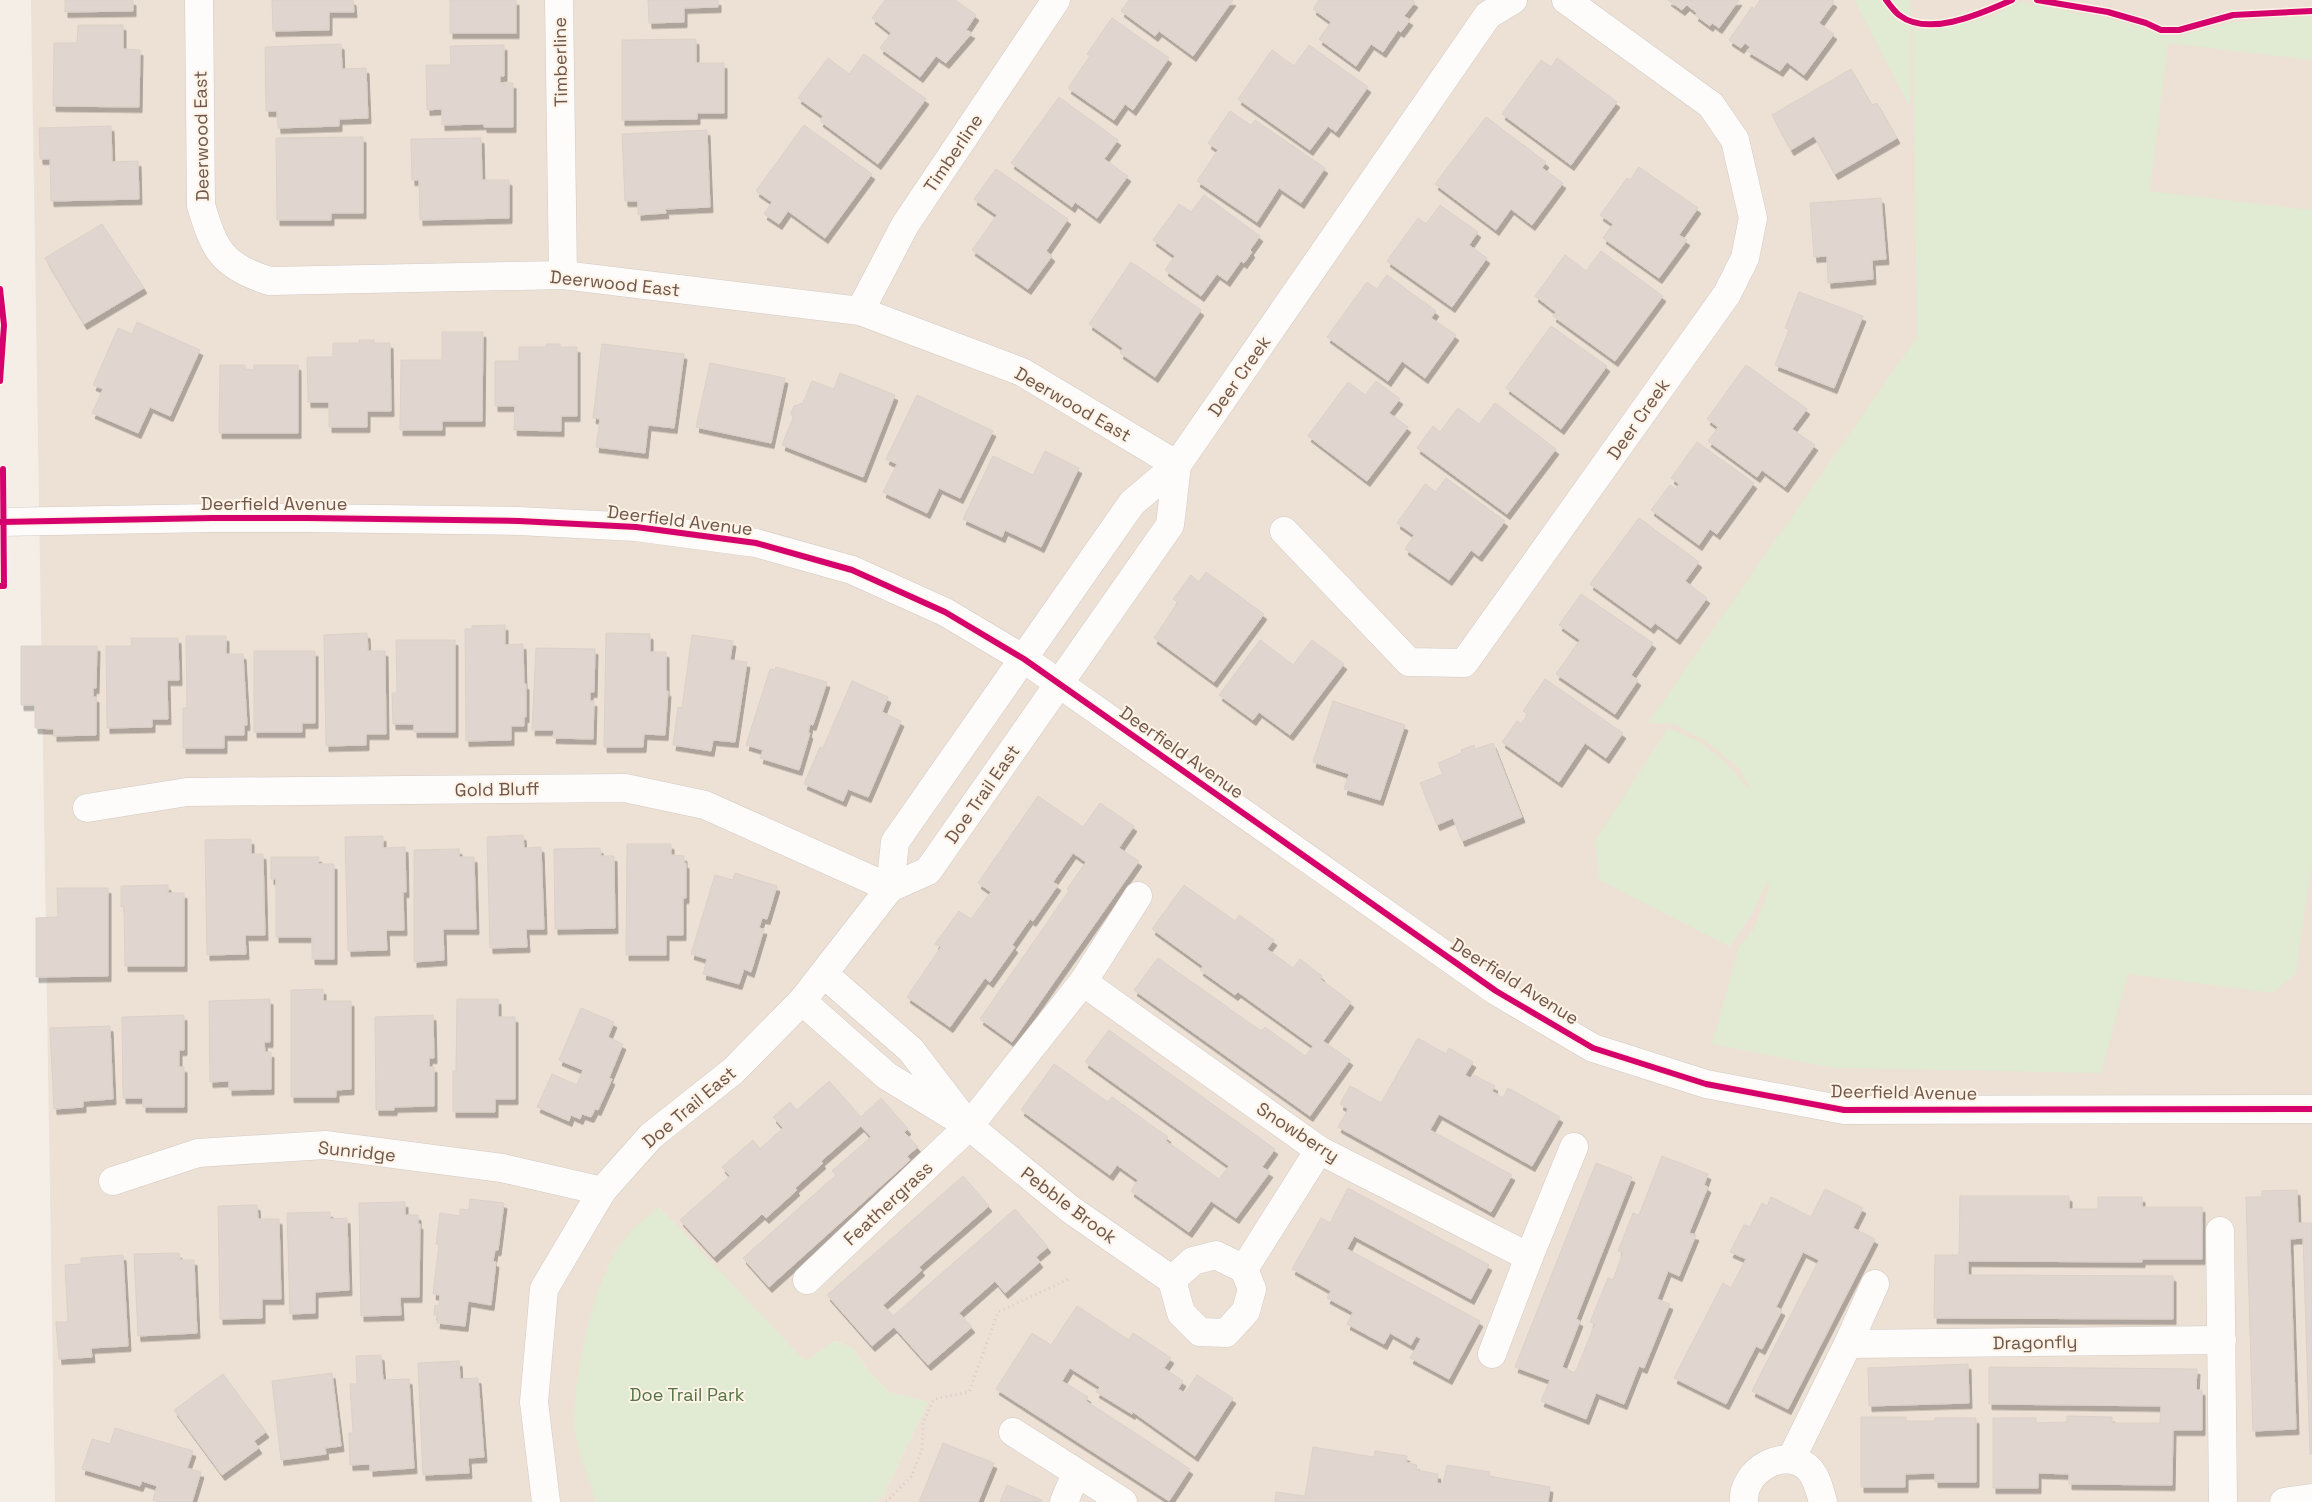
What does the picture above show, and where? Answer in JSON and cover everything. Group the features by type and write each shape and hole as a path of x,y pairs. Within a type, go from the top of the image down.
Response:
{"street":[{"name":"Deerwood East","path":"199,0 201,205 210,235 225,259 246,274 270,281 563,275 860,311 1022,372 1177,464"},
{"name":"Timberline","path":"559,0 563,275"},
{"name":"Timberline","path":"860,311 904,225 1056,0"},
{"name":"Deer Creek","path":"1024,659 1132,503 1177,464 1488,15 1512,0"},
{"name":"Deer Creek","path":"1284,532 1410,662 1464,663 1727,294 1745,258 1753,218 1735,140 1711,105 1566,0"},
{"name":"Deer Creek","path":"1060,683 1170,525 1177,464"},
{"name":"Deerfield Avenue","path":"0,522 269,518 519,521 636,527 756,543 852,570 945,612 1024,659 1496,991 1593,1048 1706,1084 1844,1110 2312,1109"},
{"path":"890,888 895,842 1024,659"},
{"name":"Doe Trail East","path":"546,1502 534,1402 544,1289 602,1191 651,1136 733,1071 802,1001 890,888 928,871 1060,683"},
{"name":"Gold Bluff","path":"87,808 187,792 625,788 705,805 890,888"},
{"path":"969,1126 1083,982 1138,896"},
{"name":"Pebble Brook","path":"824,974 911,1050 969,1126"},
{"name":"Snowberry","path":"1083,982 1319,1150 1529,1257"},
{"name":"Pebble Brook","path":"802,1001 887,1076 969,1126 1070,1209 1172,1280"},
{"name":"Feathergrass","path":"807,1280 969,1126"},
{"name":"Sunridge","path":"113,1181 198,1153 325,1145 502,1168 602,1191"},
{"path":"1492,1354 1574,1147"},
{"path":"1244,1269 1319,1150"},
{"path":"2220,1231 2223,1502"},
{"path":"1216,1255 1244,1269 1252,1289 1246,1311 1226,1333 1200,1332 1181,1313 1172,1280 1193,1261 1216,1255"},
{"path":"1792,1459 1875,1284"},
{"name":"Dragonfly","path":"1848,1344 2222,1340"},
{"path":"1013,1432 1123,1502"},
{"path":"1744,1502 1749,1478 1767,1463 1792,1459 1809,1469 1819,1487 1823,1502"},
{"path":"1064,1502 1076,1473"},
{"path":"2284,1502 2312,1498"}],"path":[{"path":"886,1502 911,1477 922,1450 923,1422 934,1399 969,1392 998,1312 1071,1278"}],"shaded area":[{"path":"31,0 2312,0 2312,1502 876,1502 883,1496 928,1402 889,1392 869,1372 853,1348 835,1341 805,1362 659,1207 590,1318 578,1383 574,1426 596,1502 55,1502"}],"green space":[{"path":"1854,0 1910,0 1910,107"},
{"path":"2022,2 2106,17 2169,36 2179,36 2233,22 2312,16 2312,60 2168,43 2150,191 2312,210 2312,859 2296,974 2272,993 2128,974 2101,1073 1835,1068 1712,1044 1739,947 1754,929 1769,888 1768,879 1753,912 1730,947 1599,880 1595,841 1668,728 1700,742 1725,762 1752,792 1739,768 1707,742 1674,724 1648,723 1917,337 1913,30 1952,26 1980,20"},
{"name":"Doe Trail Park","path":"659,1207 805,1361 834,1341 853,1348 869,1372 889,1392 928,1402 883,1496 876,1502 596,1502 580,1452 574,1425 577,1381 587,1329 594,1303 612,1258 631,1232"}],"building":[{"path":"65,0 133,0 133,11 65,12"},
{"path":"272,0 353,0 354,12 329,12 329,30 273,31"},
{"path":"450,0 516,0 516,33 450,33"},
{"path":"648,0 718,0 718,7 684,8 684,22 649,23"},
{"path":"885,0 955,0 976,15 966,30 972,33 946,63 936,56 920,77 880,48 891,33 872,18"},
{"path":"1129,0 1233,0 1193,56 1159,31 1155,36 1121,11"},
{"path":"1319,0 1412,0 1415,2 1404,16 1410,20 1401,32 1398,30 1383,52 1371,44 1356,66 1319,39 1331,22 1313,9"},
{"path":"1668,0 1739,0 1719,28 1712,23 1710,26 1695,15 1697,13 1687,5 1682,10"},
{"path":"1760,0 1832,0 1834,2 1819,23 1834,34 1804,75 1787,62 1780,71 1747,51 1750,47 1745,43 1741,48 1729,40 1752,7 1754,9"},
{"path":"1112,18 1169,58 1133,110 1125,104 1114,120 1068,88 1090,56 1087,54"},
{"path":"78,25 123,25 123,49 140,50 139,107 53,106 54,43 77,43"},
{"path":"696,39 696,63 724,63 724,113 697,113 697,119 622,120 622,40"},
{"path":"341,44 342,69 366,68 368,118 339,119 339,126 278,128 277,111 266,111 265,47"},
{"path":"504,45 504,76 500,76 500,83 513,83 513,127 484,127 484,124 442,125 442,109 427,110 426,65 451,65 450,46"},
{"path":"1309,45 1368,87 1336,132 1328,126 1310,150 1238,99 1272,50 1294,66"},
{"path":"864,54 926,99 878,164 820,121 823,116 798,98 828,58 849,74"},
{"path":"1557,58 1617,102 1571,165 1502,114 1541,60 1551,67"},
{"path":"1851,69 1872,105 1877,103 1897,138 1835,174 1814,136 1791,150 1772,115"},
{"path":"1059,97 1118,140 1104,159 1128,176 1097,218 1075,202 1072,207 1011,163"},
{"path":"1230,111 1251,125 1255,120 1325,168 1301,203 1279,188 1257,222 1197,181 1218,150 1208,143"},
{"path":"1486,117 1546,162 1542,168 1563,183 1532,225 1511,209 1496,230 1435,184"},
{"path":"804,125 872,174 825,238 788,211 779,224 764,214 772,202 756,191"},
{"path":"111,126 112,162 138,161 139,199 51,201 50,159 40,159 39,128"},
{"path":"707,130 710,207 665,209 666,213 638,215 638,201 625,201 622,134"},
{"path":"363,137 363,213 331,213 331,220 277,220 276,138"},
{"path":"481,138 482,180 509,180 509,218 420,220 419,180 412,180 411,139"},
{"path":"1639,167 1698,208 1679,235 1687,240 1659,278 1603,238 1613,224 1600,215 1627,178 1630,180"},
{"path":"996,169 1068,219 1046,251 1052,256 1028,289 972,250 997,215 974,199"},
{"path":"1204,195 1260,236 1244,263 1241,261 1227,281 1217,274 1201,296 1165,270 1175,256 1153,240 1179,204 1191,212"},
{"path":"1881,198 1886,259 1872,260 1873,279 1828,283 1827,256 1814,257 1810,203"},
{"path":"1440,205 1478,232 1469,245 1487,258 1452,307 1387,261 1418,218 1426,224"},
{"path":"102,224 144,288 84,324 45,258"},
{"path":"1601,251 1663,296 1615,361 1553,316 1556,312 1535,296 1565,255 1586,271"},
{"path":"1131,262 1201,310 1155,377 1120,353 1123,348 1089,324"},
{"path":"1387,275 1436,311 1431,318 1456,335 1425,378 1402,361 1388,381 1327,337 1367,282 1377,289"},
{"path":"1799,292 1863,316 1834,388 1775,365 1789,330 1785,328"},
{"path":"137,322 200,350 170,416 150,407 138,433 92,413 103,389 93,385 118,328 132,334"},
{"path":"1551,326 1607,366 1561,429 1506,388"},
{"path":"442,332 483,332 482,421 442,421 442,430 400,430 401,360 442,360"},
{"path":"359,340 374,340 374,343 390,343 391,411 367,411 367,427 329,427 329,402 308,402 307,357 333,357 333,343 360,343"},
{"path":"546,344 560,344 560,347 577,347 577,416 561,416 561,431 514,430 515,406 495,406 495,361 519,361 519,347 546,347"},
{"path":"602,344 684,354 674,428 648,425 645,453 596,447 600,419 593,418"},
{"path":"710,363 785,378 771,443 696,427"},
{"path":"220,365 245,365 245,369 254,370 254,365 298,365 298,433 219,433"},
{"path":"1746,365 1807,409 1792,429 1815,445 1785,487 1762,470 1757,477 1708,441 1718,427 1707,419"},
{"path":"840,373 895,395 863,477 782,445 793,418 791,413 794,406 803,403 812,381 834,389"},
{"path":"1376,381 1400,399 1389,413 1408,427 1367,481 1308,436 1348,382 1365,395"},
{"path":"917,395 993,431 960,498 939,488 927,513 883,492 897,464 886,459"},
{"path":"1495,403 1556,449 1507,514 1417,448 1433,426 1440,432 1458,408 1479,424"},
{"path":"1697,442 1754,483 1717,534 1710,529 1699,545 1651,510 1670,485 1676,489 1679,484 1671,478"},
{"path":"1045,451 1079,468 1041,547 1005,530 1002,537 963,519 993,456 1033,475"},
{"path":"1446,478 1505,521 1479,556 1471,550 1449,580 1405,549 1414,535 1397,523 1425,484 1436,492"},
{"path":"1639,518 1699,562 1685,581 1707,598 1677,639 1655,623 1651,628 1590,584"},
{"path":"1206,572 1264,614 1214,682 1154,638 1178,602 1173,599 1191,575 1199,582"},
{"path":"1581,594 1653,643 1631,675 1638,680 1615,714 1556,674 1580,640 1559,625"},
{"path":"505,625 505,645 523,644 524,684 526,684 526,717 524,717 524,726 511,726 511,740 466,741 465,629 472,629 472,626"},
{"path":"367,633 368,651 385,651 386,734 366,734 366,745 326,746 324,635"},
{"path":"606,633 650,634 650,652 666,652 666,691 668,691 665,735 644,734 643,747 604,747"},
{"path":"692,635 733,641 730,660 747,662 735,742 713,740 711,751 673,745 678,707 682,708"},
{"path":"186,636 226,636 226,654 243,654 247,725 244,725 244,735 224,735 224,748 183,748 183,708 187,708"},
{"path":"131,638 178,638 179,680 167,680 168,719 152,719 152,727 107,728 106,646 132,646"},
{"path":"396,640 455,640 455,732 414,732 414,724 393,724 392,693 397,693"},
{"path":"1260,640 1293,665 1312,640 1344,664 1290,735 1259,712 1253,720 1219,695"},
{"path":"21,646 97,646 96,688 93,688 93,697 96,697 96,735 54,736 54,729 35,728 35,705 21,705"},
{"path":"536,648 595,649 594,692 590,692 590,701 594,701 593,739 553,738 554,730 532,730"},
{"path":"254,651 315,651 315,723 302,723 302,732 254,732"},
{"path":"776,667 827,682 813,725 810,724 808,733 810,733 799,770 760,758 763,750 746,745 770,669 775,670"},
{"path":"1545,679 1623,733 1606,758 1585,743 1559,782 1502,742 1517,721 1521,724 1528,714 1523,711"},
{"path":"852,681 888,697 882,712 901,721 868,797 848,789 843,801 804,784 820,747 823,748"},
{"path":"1333,701 1405,725 1380,800 1344,789 1349,774 1313,762"},
{"path":"1493,743 1522,817 1462,841 1453,818 1437,825 1420,783 1443,774 1438,763 1462,753 1461,750 1474,745 1475,749"},
{"path":"1038,796 1083,827 1100,803 1134,826 1119,848 1139,861 1012,1042 980,1019 1069,891 1067,889 1086,862 1073,853 1053,882 1058,885 1033,921 1030,919 1012,945 1015,947 990,982 985,978 950,1027 907,997 941,947 935,944 959,911 971,919 991,892 978,883"},
{"path":"523,835 524,848 541,847 544,929 526,929 527,947 490,948 487,837"},
{"path":"383,836 383,848 405,847 406,892 403,892 404,930 386,930 387,950 348,951 345,837"},
{"path":"251,839 251,854 263,854 265,935 245,935 246,954 207,955 205,840"},
{"path":"627,844 671,844 671,855 684,856 684,863 686,863 686,898 683,898 683,935 666,935 666,955 626,955"},
{"path":"600,848 601,856 614,856 615,928 555,929 554,849"},
{"path":"459,849 459,857 474,857 476,929 443,929 444,960 414,962 414,850"},
{"path":"271,857 319,857 318,864 334,864 334,959 312,959 312,937 276,937 276,879 271,879"},
{"path":"735,873 777,886 767,919 762,918 759,928 764,929 751,972 744,969 739,984 703,974 707,959 691,954 715,875 733,880"},
{"path":"168,885 168,893 184,893 184,966 125,966 124,906 121,907 121,886"},
{"path":"1184,885 1235,921 1239,915 1274,940 1267,949 1293,968 1300,959 1322,976 1320,979 1351,1002 1323,1041 1350,1060 1310,1116 1134,990 1158,958 1261,1031 1265,1027 1305,1056 1313,1046 1238,992 1235,995 1200,970 1203,966 1152,929"},
{"path":"57,888 108,888 108,976 36,977 36,918 58,917"},
{"path":"323,989 323,1001 351,1001 351,1089 336,1090 336,1097 291,1097 291,990"},
{"path":"270,999 270,1042 264,1042 265,1052 271,1052 271,1089 229,1090 229,1081 210,1082 209,1001"},
{"path":"457,999 498,999 498,1017 515,1017 515,1099 495,1099 495,1112 453,1112 453,1071 456,1071"},
{"path":"581,1008 614,1022 608,1037 623,1044 609,1078 612,1079 598,1110 595,1109 591,1117 582,1114 580,1119 571,1115 569,1121 537,1107 552,1074 577,1085 583,1070 559,1060"},
{"path":"184,1015 184,1050 179,1050 179,1067 184,1067 184,1107 143,1107 143,1098 123,1098 122,1017"},
{"path":"433,1015 434,1058 429,1058 429,1067 434,1067 434,1106 394,1107 394,1110 376,1110 375,1017"},
{"path":"110,1026 113,1099 83,1101 83,1107 54,1109 50,1028"},
{"path":"1109,1030 1275,1149 1262,1167 1270,1172 1236,1218 1211,1201 1189,1232 1131,1191 1138,1180 1117,1165 1110,1175 1021,1110 1054,1064 1108,1102 1112,1097 1168,1137 1166,1141 1219,1179 1229,1166 1085,1062"},
{"path":"1418,1038 1446,1054 1449,1048 1473,1062 1465,1075 1472,1079 1474,1075 1495,1086 1492,1091 1503,1098 1508,1088 1560,1117 1532,1166 1439,1114 1430,1130 1512,1175 1491,1212 1338,1127 1348,1109 1340,1104 1350,1086 1381,1103"},
{"path":"829,1081 861,1117 881,1098 908,1129 904,1132 918,1147 907,1156 910,1160 769,1287 743,1258 836,1175 832,1171 871,1137 861,1126 821,1161 823,1163 795,1188 797,1190 766,1218 762,1214 714,1257 680,1220 730,1176 722,1167 753,1140 760,1149 783,1128 773,1117 790,1102 797,1110"},
{"path":"1662,1156 1708,1174 1704,1185 1708,1187 1689,1233 1696,1235 1679,1276 1668,1271 1657,1299 1670,1304 1644,1368 1639,1366 1624,1404 1596,1393 1586,1419 1541,1401 1550,1380 1515,1367 1596,1163 1632,1177 1576,1319 1580,1321 1562,1367 1575,1373 1595,1324 1590,1322 1608,1278 1613,1280 1623,1253 1618,1251 1633,1213 1639,1215"},
{"path":"963,1176 989,1206 919,1267 922,1270 883,1305 893,1316 1015,1209 1048,1247 1036,1257 1040,1262 1005,1293 995,1281 959,1313 972,1327 928,1365 894,1327 872,1346 827,1295"},
{"path":"1348,1188 1489,1265 1471,1299 1354,1236 1347,1249 1480,1321 1449,1379 1410,1358 1421,1339 1416,1336 1411,1345 1390,1333 1384,1344 1347,1324 1353,1312 1327,1298 1331,1291 1292,1269 1321,1218 1330,1223"},
{"path":"1825,1189 1863,1208 1853,1228 1875,1239 1788,1409 1752,1391 1819,1260 1803,1252 1776,1307 1782,1310 1762,1349 1756,1346 1726,1404 1674,1378 1723,1283 1731,1288 1746,1259 1730,1252 1744,1225 1750,1227 1762,1203 1767,1206 1771,1197 1811,1217"},
{"path":"2297,1190 2298,1223 2312,1223 2312,1454 2310,1454 2303,1238 2290,1239 2296,1429 2253,1431 2246,1197 2262,1197 2262,1191"},
{"path":"1960,1196 2069,1196 2069,1209 2098,1209 2098,1197 2142,1197 2142,1207 2202,1207 2202,1259 2142,1259 2142,1262 1968,1261 1968,1275 2173,1276 2173,1319 1934,1318 1935,1255 1959,1255"},
{"path":"470,1199 504,1203 498,1250 495,1250 493,1261 496,1262 491,1305 468,1301 465,1326 437,1323 438,1316 434,1315 435,1305 439,1306 440,1295 433,1294 439,1244 436,1244 440,1213 460,1216 460,1209 469,1210"},
{"path":"405,1202 405,1215 418,1215 418,1224 420,1224 419,1297 400,1297 401,1315 361,1316 359,1203"},
{"path":"257,1205 258,1219 279,1219 281,1299 262,1299 262,1318 220,1319 218,1206"},
{"path":"330,1212 330,1219 347,1218 349,1290 315,1292 315,1313 290,1314 287,1213"},
{"path":"179,1253 180,1260 194,1260 197,1333 138,1336 134,1254"},
{"path":"123,1255 128,1346 91,1348 92,1357 59,1359 56,1322 68,1322 65,1265 81,1264 81,1258"},
{"path":"1077,1306 1129,1340 1133,1333 1171,1358 1164,1368 1183,1381 1178,1389 1185,1393 1197,1375 1233,1398 1195,1456 1133,1412 1132,1414 1096,1392 1100,1387 1070,1368 1062,1381 1088,1397 1086,1401 1190,1469 1169,1501 996,1389 1032,1333 1051,1345"},
{"path":"381,1355 383,1380 409,1379 414,1468 370,1471 370,1464 350,1465 349,1433 353,1433 350,1384 357,1384 356,1356"},
{"path":"459,1361 460,1379 478,1378 484,1457 468,1458 469,1473 423,1475 418,1363"},
{"path":"1968,1364 1969,1403 1869,1406 1868,1368"},
{"path":"1989,1367 2197,1369 2196,1390 2202,1390 2202,1430 2173,1430 2172,1485 2069,1484 2069,1474 2038,1473 2038,1488 1993,1488 1993,1418 2036,1418 2036,1423 2067,1422 2067,1416 2112,1417 2112,1423 2160,1423 2161,1406 1989,1404"},
{"path":"332,1373 341,1446 325,1448 326,1454 281,1460 272,1381"},
{"path":"223,1374 266,1432 254,1441 259,1448 222,1475 174,1410"},
{"path":"1861,1417 1906,1417 1906,1421 1935,1421 1935,1418 1976,1418 1976,1482 1935,1482 1935,1473 1905,1474 1905,1487 1861,1487"},
{"path":"115,1428 193,1451 187,1468 201,1472 192,1502 160,1502 153,1500 157,1486 142,1481 140,1486 82,1469 92,1439 110,1444"},
{"path":"943,1443 994,1463 978,1502 919,1502"},
{"path":"1313,1447 1374,1457 1375,1451 1407,1456 1406,1462 1417,1465 1416,1470 1438,1474 1437,1483 1443,1484 1447,1465 1490,1472 1489,1476 1550,1487 1548,1502 1275,1502 1276,1492 1305,1496"},
{"path":"1007,1485 1042,1500 1041,1502 1000,1502"}],"cycle path":[{"path":"1886,0 1899,15 1911,21 1925,24 1940,24 1971,17 2012,0"},
{"path":"2037,0 2108,12 2146,23 2161,30 2179,30 2233,15 2312,11"},
{"path":"0,289 4,325 0,381"},
{"path":"0,586 4,586 3,469"},
{"path":"0,522 212,518 519,521 636,527 756,543 852,570 945,612 1024,659 1496,991 1593,1048 1706,1084 1844,1110 2312,1109"}]}
